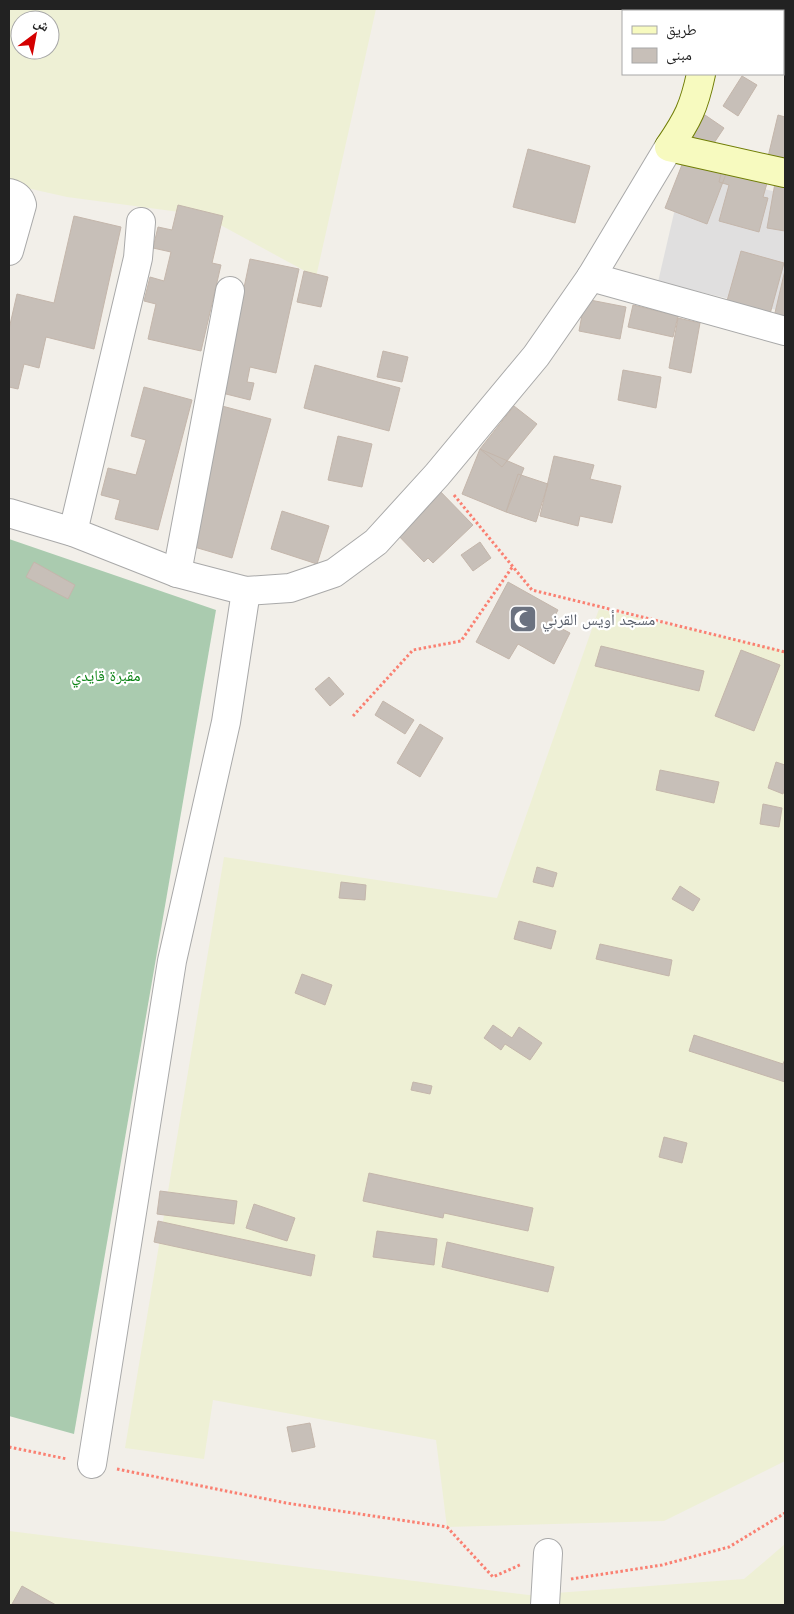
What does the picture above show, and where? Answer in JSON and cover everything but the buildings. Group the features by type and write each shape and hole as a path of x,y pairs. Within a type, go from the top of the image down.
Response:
{"main road":[{"path":"701,75 696,98 690,114 669,147 785,173"}],"street":[{"path":"9,513 73,532 177,573 246,591 290,588 334,574 376,542 437,475 536,356 591,277 669,147"},
{"path":"9,193 16,196 22,205 9,251"},
{"path":"73,532 138,258 141,222"},
{"path":"591,277 785,331"},
{"path":"177,573 230,291"},
{"path":"92,1464 172,961 226,722 246,591"},
{"path":"545,1605 548,1553"}],"path":[{"path":"437,475 532,590 785,652"},
{"path":"353,716 413,650 461,641 513,566"},
{"path":"9,1446 286,1503 447,1527 493,1576 548,1553"},
{"path":"564,1580 662,1564 729,1547 785,1513"}],"shaded area":[{"path":"684,170 785,194 785,312 658,282"}],"green space":[{"path":"9,9 376,9 316,277 202,215 67,197 9,184"},
{"name":"مقبرة قايدي","path":"9,539 216,610 74,1434 9,1416"},
{"path":"599,609 785,651 785,1461 664,1521 447,1527 436,1440 213,1400 204,1459 125,1448 224,857 497,898"},
{"path":"9,1531 529,1595 744,1579 785,1544 785,1605 9,1605"}],"place":[{"name":"مسجد أويس القرني","path":"523,619"}]}
